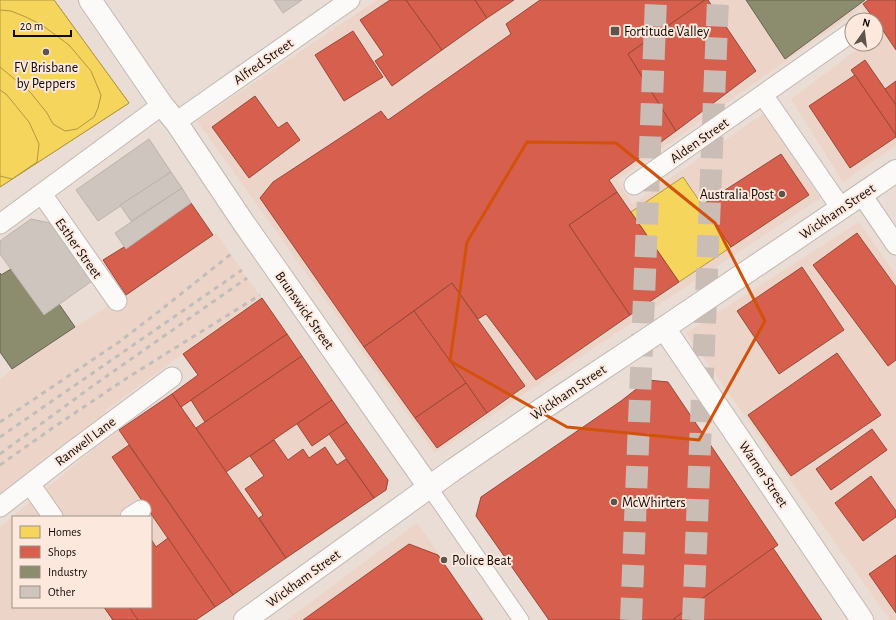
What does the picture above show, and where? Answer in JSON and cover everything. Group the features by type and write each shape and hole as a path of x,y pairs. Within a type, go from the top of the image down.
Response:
{"street":[{"name":"Brunswick Street","path":"90,0 521,620"},
{"name":"Alfred Street","path":"176,122 350,0"},
{"name":"Alden Street","path":"634,185 844,38"},
{"path":"763,95 841,208"},
{"path":"0,224 162,104"},
{"name":"Wickham Street","path":"245,620 429,487 548,405 896,171"},
{"name":"Esther Street","path":"42,194 117,301"},
{"path":"862,195 896,245"},
{"name":"Warner Street","path":"664,328 862,620"},
{"name":"Ranwell Lane","path":"0,507 172,377"},
{"path":"30,484 52,516"}],"highlighted area":[{"path":"527,142 616,143 715,223 765,321 699,440 567,427 450,361 467,242"}],"shaded area":[{"path":"377,0 896,0 896,145 843,182 791,99 853,52 884,52 884,12 864,12 861,8 855,12 844,12 844,20 617,180 633,204 764,113 820,198 435,453 197,121"},
{"path":"859,222 896,275 896,620 890,620 686,333"},
{"path":"216,233 388,480 386,490 196,620 0,620 0,527 12,517 12,608 152,608 152,516 13,516 102,442 198,375 183,354 106,410 109,414 26,474 0,495 0,380 12,369 56,339 126,295"},
{"path":"417,523 485,620 287,620"}],"building: Homes":[{"name":"FV Brisbane by Peppers","path":"0,0 54,0 129,103 0,187"},
{"name":"FV Brisbane by Peppers","path":"0,0 54,0 129,103 0,187"},
{"path":"0,10 11,11 42,25 69,45 91,71 101,95 94,117 77,129 65,131 53,124 47,113 30,92 0,67"},
{"path":"0,90 6,94 29,122 39,144 37,162 12,179 0,176"},
{"path":"683,177 731,247 679,282 631,212"}],"building: Shops":[{"path":"390,0 406,0 442,50 392,86 375,61 384,55 360,20"},
{"path":"406,0 475,0 487,18 442,50"},
{"path":"475,0 514,0 487,18"},
{"path":"540,0 705,0 628,54 676,131 609,180 617,192 569,225 630,315 536,380 486,314 478,319 452,283 364,347 260,198 273,182 381,111 388,120 511,34 506,24"},
{"path":"705,0 708,0 756,71 676,131 628,54"},
{"path":"868,0 896,0 896,50 884,32 884,12 869,12 863,4"},
{"path":"353,31 383,77 344,101 315,55"},
{"path":"865,60 896,105 896,135 851,70"},
{"path":"855,75 896,137 850,168 809,106"},
{"path":"896,81 896,105 885,89"},
{"path":"255,96 278,128 287,122 300,140 249,178 212,127"},
{"path":"781,154 809,195 731,247 702,205"},
{"path":"617,192 679,282 630,315 569,225"},
{"path":"191,203 213,235 126,295 103,260 124,247 126,249"},
{"path":"857,233 896,287 896,360 888,366 813,265"},
{"path":"802,267 844,330 779,374 737,311"},
{"path":"452,283 525,386 487,413 414,311"},
{"path":"262,298 287,334 181,407 172,394 198,375 183,354"},
{"path":"414,311 466,383 415,418 364,347"},
{"path":"287,334 302,356 205,422 191,400"},
{"path":"837,353 881,415 791,476 748,415"},
{"path":"302,356 332,400 226,472 196,428"},
{"name":"McWhirters","path":"648,380 668,382 778,545 672,620 549,620 476,516 481,497 621,401"},
{"path":"466,383 487,413 437,448 415,418"},
{"path":"172,394 286,558 233,595 119,430"},
{"path":"332,400 347,422 312,446 297,424"},
{"path":"347,422 388,480 386,490 374,498 329,434"},
{"path":"872,429 887,450 831,490 816,469"},
{"path":"274,440 288,460 303,449 309,458 325,447 337,465 346,459 374,498 286,558 259,518 263,515 245,489 264,476 250,456"},
{"path":"129,445 233,595 215,607 112,457"},
{"path":"871,476 896,511 896,517 863,541 835,503"},
{"path":"168,538 215,607 196,620 113,620 105,608 152,608 152,541 156,547"},
{"path":"409,544 438,555 483,620 303,620"},
{"path":"773,548 822,620 672,620"},
{"path":"896,555 896,613 869,574"},
{"path":"105,608 130,608 138,620 113,620"}],"building: Industry":[{"path":"746,0 865,0 849,12 844,12 844,15 785,59"},
{"path":"11,269 44,315 59,304 75,327 12,369 0,352 0,273 1,275"}],"building: Other":[{"path":"274,0 302,0 283,13"},
{"path":"149,139 171,172 98,221 76,190"},
{"path":"171,172 182,188 131,221 120,205"},
{"path":"182,188 191,203 126,249 115,233"},
{"path":"31,219 50,223 92,281 44,315 0,254 0,241"}],"tunnel":[{"path":"631,620 656,0"},
{"path":"693,620 718,0"}],"railway":[{"path":"0,422 119,342 231,254"},
{"path":"0,437 242,270"},
{"path":"0,454 94,385 247,278"},
{"path":"0,465 127,378 260,295"}],"place":[{"name":"Fortitude Valley","path":"615,31"},
{"name":"FV Brisbane by Peppers","path":"46,52"},
{"name":"Australia Post","path":"782,194"},
{"name":"McWhirters","path":"614,502"},
{"name":"Police Beat","path":"444,560"}]}
